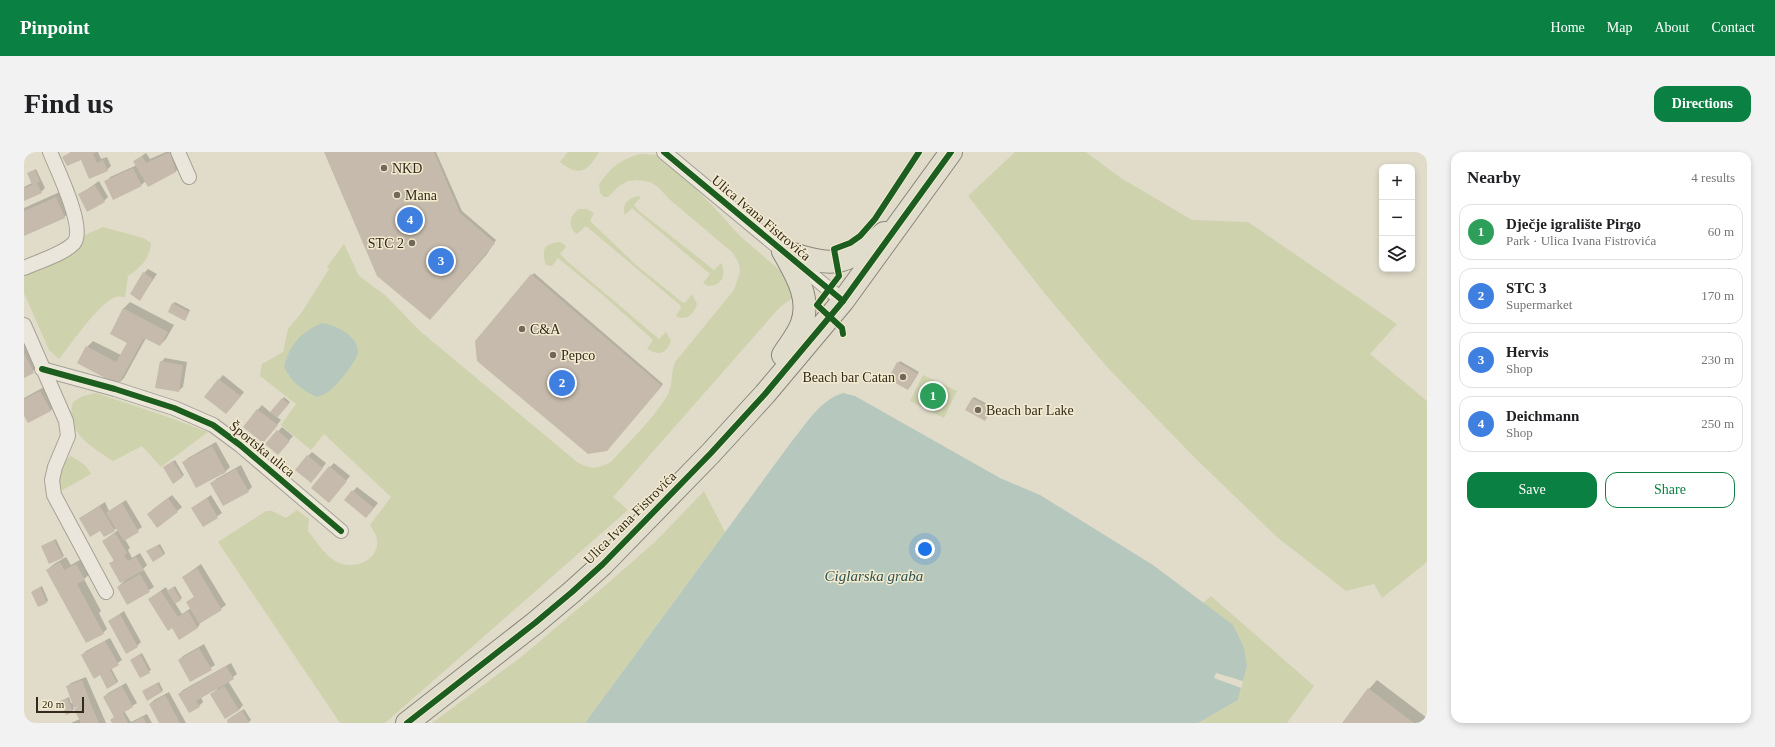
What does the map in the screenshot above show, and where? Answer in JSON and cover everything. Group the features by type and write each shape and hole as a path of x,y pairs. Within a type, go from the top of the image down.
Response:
{"main road":[{"name":"Ulica Ivana Fistrovića","path":"407,723 535,623 603,564 711,453 765,394 843,301 952,152"},
{"path":"783,251 816,261 829,262 844,260 868,247 905,216"},
{"path":"765,394 777,364 798,333 802,323 804,310 804,294 800,282 783,251"}],"street":[{"path":"24,268 61,252 74,243 77,236 76,218 50,152"},
{"path":"178,152 189,177"},
{"name":"Ulica Ivana Fistrovića","path":"664,152 843,301"},
{"path":"24,325 42,369 61,405 66,421 68,436 55,467 52,480 54,495 106,592"},
{"name":"Športska ulica","path":"42,369 159,404 213,425 240,445 340,531"}],"green space":[{"path":"568,152 599,152 587,168 577,171 566,167 560,162"},
{"path":"1015,152 1086,152 1121,178 1192,220 1248,222 1397,324 1370,354 1427,401 1427,562 1382,598 1374,584 1346,591 1277,537 1194,457 1107,367 1046,295 968,196"},
{"path":"641,154 656,155 675,169 710,203 740,236 784,274 795,300 791,299 780,307 613,497 628,510 385,723 340,723 218,542 266,511 272,511 286,518 297,510 309,519 308,531 327,555 342,564 357,564 370,559 374,554 377,547 377,539 370,525 391,497 324,434 311,450 281,425 296,404 260,376 262,364 283,352 288,329 302,312 329,269 327,267 344,244 359,276 386,296 420,331 577,462 594,468 611,462 658,409 669,392 675,362 734,290 740,272 739,264 733,253 669,199 658,187 650,182 636,180 628,181 619,186 608,197 604,197 600,193 599,184 612,168 627,158"},
{"path":"638,196 641,197 634,205 639,211 714,270 721,263 723,267 723,275 720,282 708,286 703,283 710,274 632,208 625,215 624,208 626,202 631,198"},
{"path":"579,209 587,209 594,213 590,221 636,265 682,302 685,303 692,294 697,304 692,314 683,318 676,316 681,308 680,305 586,226 577,234 572,228 571,221 573,214"},
{"path":"103,227 143,238 151,243 149,254 137,270 128,276 125,297 115,297 97,311 59,359 49,350 24,293 24,277 74,249 85,235"},
{"path":"560,242 566,247 560,254 568,262 659,339 666,332 671,341 665,351 656,353 647,349 653,340 603,295 558,258 552,266 546,265 544,255 545,248 550,244"},
{"path":"923,375 957,391 944,418 910,401"},
{"path":"96,393 208,432 161,467 142,446 113,461 88,444 81,437 72,422 71,413 73,402 83,396"},
{"path":"71,456 85,465 91,474 59,492 60,472 64,463"},
{"path":"704,491 725,532 585,723 432,723 521,657 599,591 657,540"},
{"path":"1211,596 1314,686 1287,723 1198,723 1238,700 1247,666 1234,627 1203,603"}],"water":[{"path":"322,323 333,326 350,336 357,346 358,352 346,374 336,385 328,392 317,397 298,385 290,377 284,367 289,352 297,340 302,335"},
{"name":"Ciglarska graba","path":"843,393 855,396 1000,478 1040,495 1153,565 1233,625 1244,648 1247,666 1243,681 1216,673 1214,678 1241,688 1238,700 1198,723 585,723 792,441 814,413 827,401"}],"building":[{"path":"71,152 97,152 93,154 97,163 103,160 108,171 89,179 81,160 67,166 62,157"},
{"path":"170,152 176,172 148,187 133,161 142,156 146,163"},
{"name":"STC 2","path":"324,152 434,152 460,213 495,243 430,320 377,276"},
{"path":"133,168 142,186 113,200 104,181"},
{"path":"35,170 40,182 37,183 42,193 24,201 24,188 32,185 27,173"},
{"path":"95,185 105,202 87,212 78,194"},
{"path":"56,197 65,218 24,236 24,211"},
{"path":"143,272 153,279 140,301 130,294"},
{"path":"531,274 662,386 607,451 588,454 477,361 475,341"},
{"path":"172,303 189,312 185,321 168,312"},
{"path":"123,308 168,332 160,346 144,338 118,385 77,363 86,346 116,362 127,343 110,334"},
{"path":"24,353 34,373 24,378"},
{"path":"160,361 183,365 179,392 155,388"},
{"name":"Beach bar Catan","path":"897,362 918,374 908,390 888,379"},
{"path":"218,379 241,396 226,414 204,397"},
{"path":"40,391 51,411 28,423 24,416 24,399"},
{"path":"282,398 289,404 277,418 270,412"},
{"name":"Beach bar Lake","path":"972,398 992,409 985,421 965,410"},
{"path":"257,409 278,425 263,443 243,427"},
{"path":"277,430 290,441 278,455 265,444"},
{"path":"212,446 226,472 196,488 182,462"},
{"path":"307,455 323,468 311,483 295,470"},
{"path":"173,461 183,477 173,484 163,467"},
{"path":"329,466 347,481 329,503 311,488"},
{"path":"236,469 249,492 223,506 210,483"},
{"path":"352,490 374,508 366,518 344,500"},
{"path":"168,498 178,512 157,528 147,514"},
{"path":"207,498 218,518 203,527 191,508"},
{"path":"122,503 139,532 124,541 106,513"},
{"path":"100,506 115,531 104,537 100,531 90,537 79,518"},
{"path":"115,533 127,553 124,555 128,561 136,557 144,570 120,583 109,563 114,561 102,541"},
{"path":"54,540 63,558 49,564 41,546"},
{"path":"158,545 164,555 153,562 146,551"},
{"path":"60,562 64,570 76,564 85,580 77,584 104,634 86,643 46,570"},
{"path":"197,568 222,610 199,624 186,602 194,597 182,577"},
{"path":"140,574 150,592 127,605 117,587"},
{"path":"40,587 47,603 38,607 31,592"},
{"path":"173,587 181,600 175,604 167,591"},
{"path":"161,591 178,617 188,611 198,628 179,640 172,628 168,631 148,599"},
{"path":"120,614 138,647 126,654 108,621"},
{"path":"105,641 119,665 110,670 117,683 107,689 100,675 94,679 81,655"},
{"path":"199,648 212,670 190,682 178,660"},
{"path":"140,654 150,673 140,678 130,660"},
{"path":"226,666 234,679 196,701 200,707 189,713 178,694"},
{"path":"82,680 99,723 81,723 74,709 86,704 74,708 66,686"},
{"path":"157,683 162,692 147,701 142,691"},
{"path":"122,686 133,707 123,713 128,723 112,723 110,720 114,717 103,697"},
{"path":"224,686 239,710 225,719 210,694"},
{"path":"1368,688 1414,723 1342,723"},
{"path":"165,695 180,723 159,723 149,704"},
{"path":"67,698 73,712 66,715 60,701"},
{"path":"242,710 249,723 228,723 227,720"},
{"path":"143,717 146,723 132,723"}],"cycle path":[{"path":"664,152 843,301"},
{"path":"843,334 842,328 817,305 839,276 834,249 850,243 860,236 875,219 919,152"},
{"path":"407,723 535,623 572,592 603,564 711,453 765,394 843,301 951,152"},
{"path":"42,369 115,389 174,408 213,425 240,445 341,531"}],"place":[{"name":"NKD","path":"384,168"},
{"name":"Mana","path":"397,195"},
{"name":"Deichmann","path":"410,220"},
{"name":"STC 2","path":"412,243"},
{"name":"Hervis","path":"441,261"},
{"name":"C&A","path":"522,329"},
{"name":"Pepco","path":"553,355"},
{"name":"Beach bar Catan","path":"903,377"},
{"name":"STC 3","path":"562,383"},
{"name":"Dječje igralište Pirgo","path":"933,396"},
{"name":"Beach bar Lake","path":"978,410"}]}
